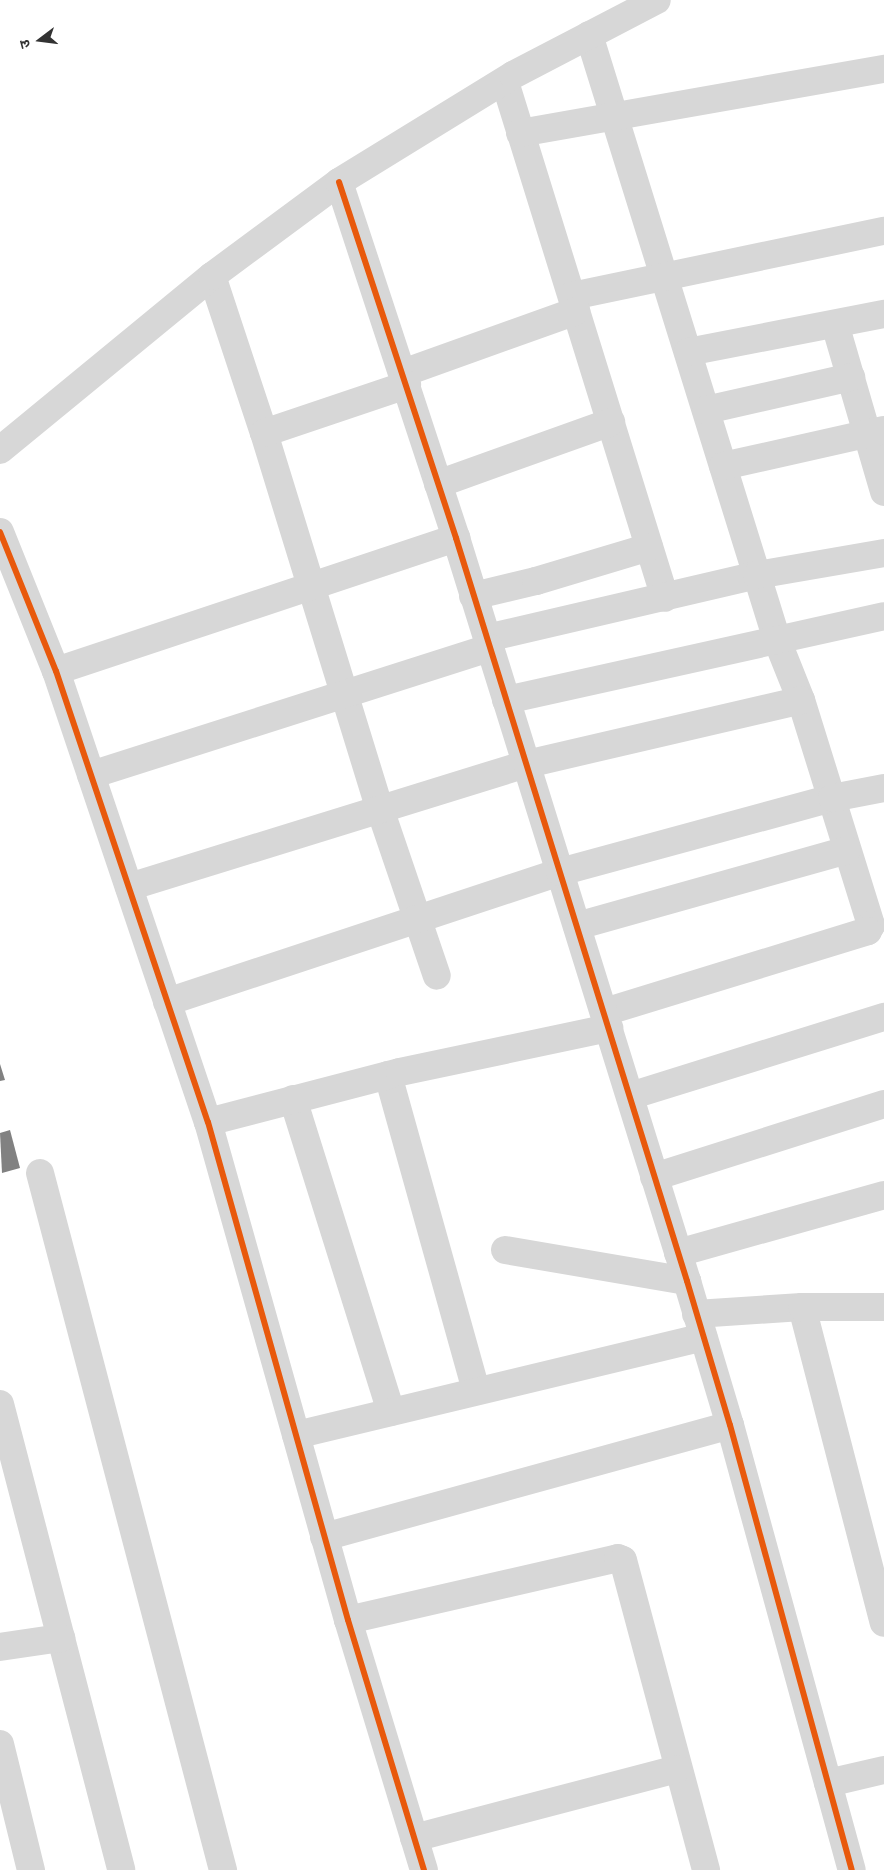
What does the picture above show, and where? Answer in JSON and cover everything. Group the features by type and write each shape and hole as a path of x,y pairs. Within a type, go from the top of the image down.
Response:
{"street":[{"path":"0,450 212,276 339,182 505,82 589,36 616,10 657,0"},
{"path":"208,1122 607,1020 877,930 847,850 800,700 777,640 666,277 589,36"},
{"path":"520,133 884,69"},
{"path":"505,82 665,598"},
{"path":"339,182 456,538 700,1325 730,1425 852,1870"},
{"path":"264,433 405,379 574,303 666,277 884,231"},
{"path":"212,276 264,433 380,809 437,976"},
{"path":"688,352 884,314"},
{"path":"835,324 851,377 876,431 884,492"},
{"path":"706,410 851,377"},
{"path":"438,484 611,422"},
{"path":"723,466 876,431"},
{"path":"0,532 56,671 208,1122 324,1537 424,1870"},
{"path":"56,671 312,588 456,538"},
{"path":"473,596 536,581 649,547"},
{"path":"91,775 345,695 488,643 757,575 884,553"},
{"path":"506,700 884,616"},
{"path":"129,887 526,764 800,700"},
{"path":"167,1002 560,872 832,798 884,788"},
{"path":"577,926 847,850"},
{"path":"630,1096 884,1017"},
{"path":"388,1075 476,1391"},
{"path":"294,1099 391,1412"},
{"path":"654,1177 884,1104"},
{"path":"40,1173 223,1870"},
{"path":"678,1253 884,1195"},
{"path":"505,1250 686,1281"},
{"path":"296,1435 476,1391 700,1325 802,1307 884,1308"},
{"path":"802,1307 884,1623"},
{"path":"0,1404 121,1870"},
{"path":"324,1537 730,1425"},
{"path":"348,1620 618,1558 623,1560 702,1869"},
{"path":"0,1647 61,1638"},
{"path":"0,1744 31,1870"},
{"path":"414,1838 677,1769"},
{"path":"828,1783 884,1770"}],"building":[{"path":"0,1064 5,1080 0,1081"},
{"path":"10,1130 20,1168 2,1173 0,1133"}],"cycle path":[{"path":"339,182 456,538 687,1281 730,1425 852,1870"},
{"path":"0,532 56,671 208,1122 348,1620 424,1870"}]}
